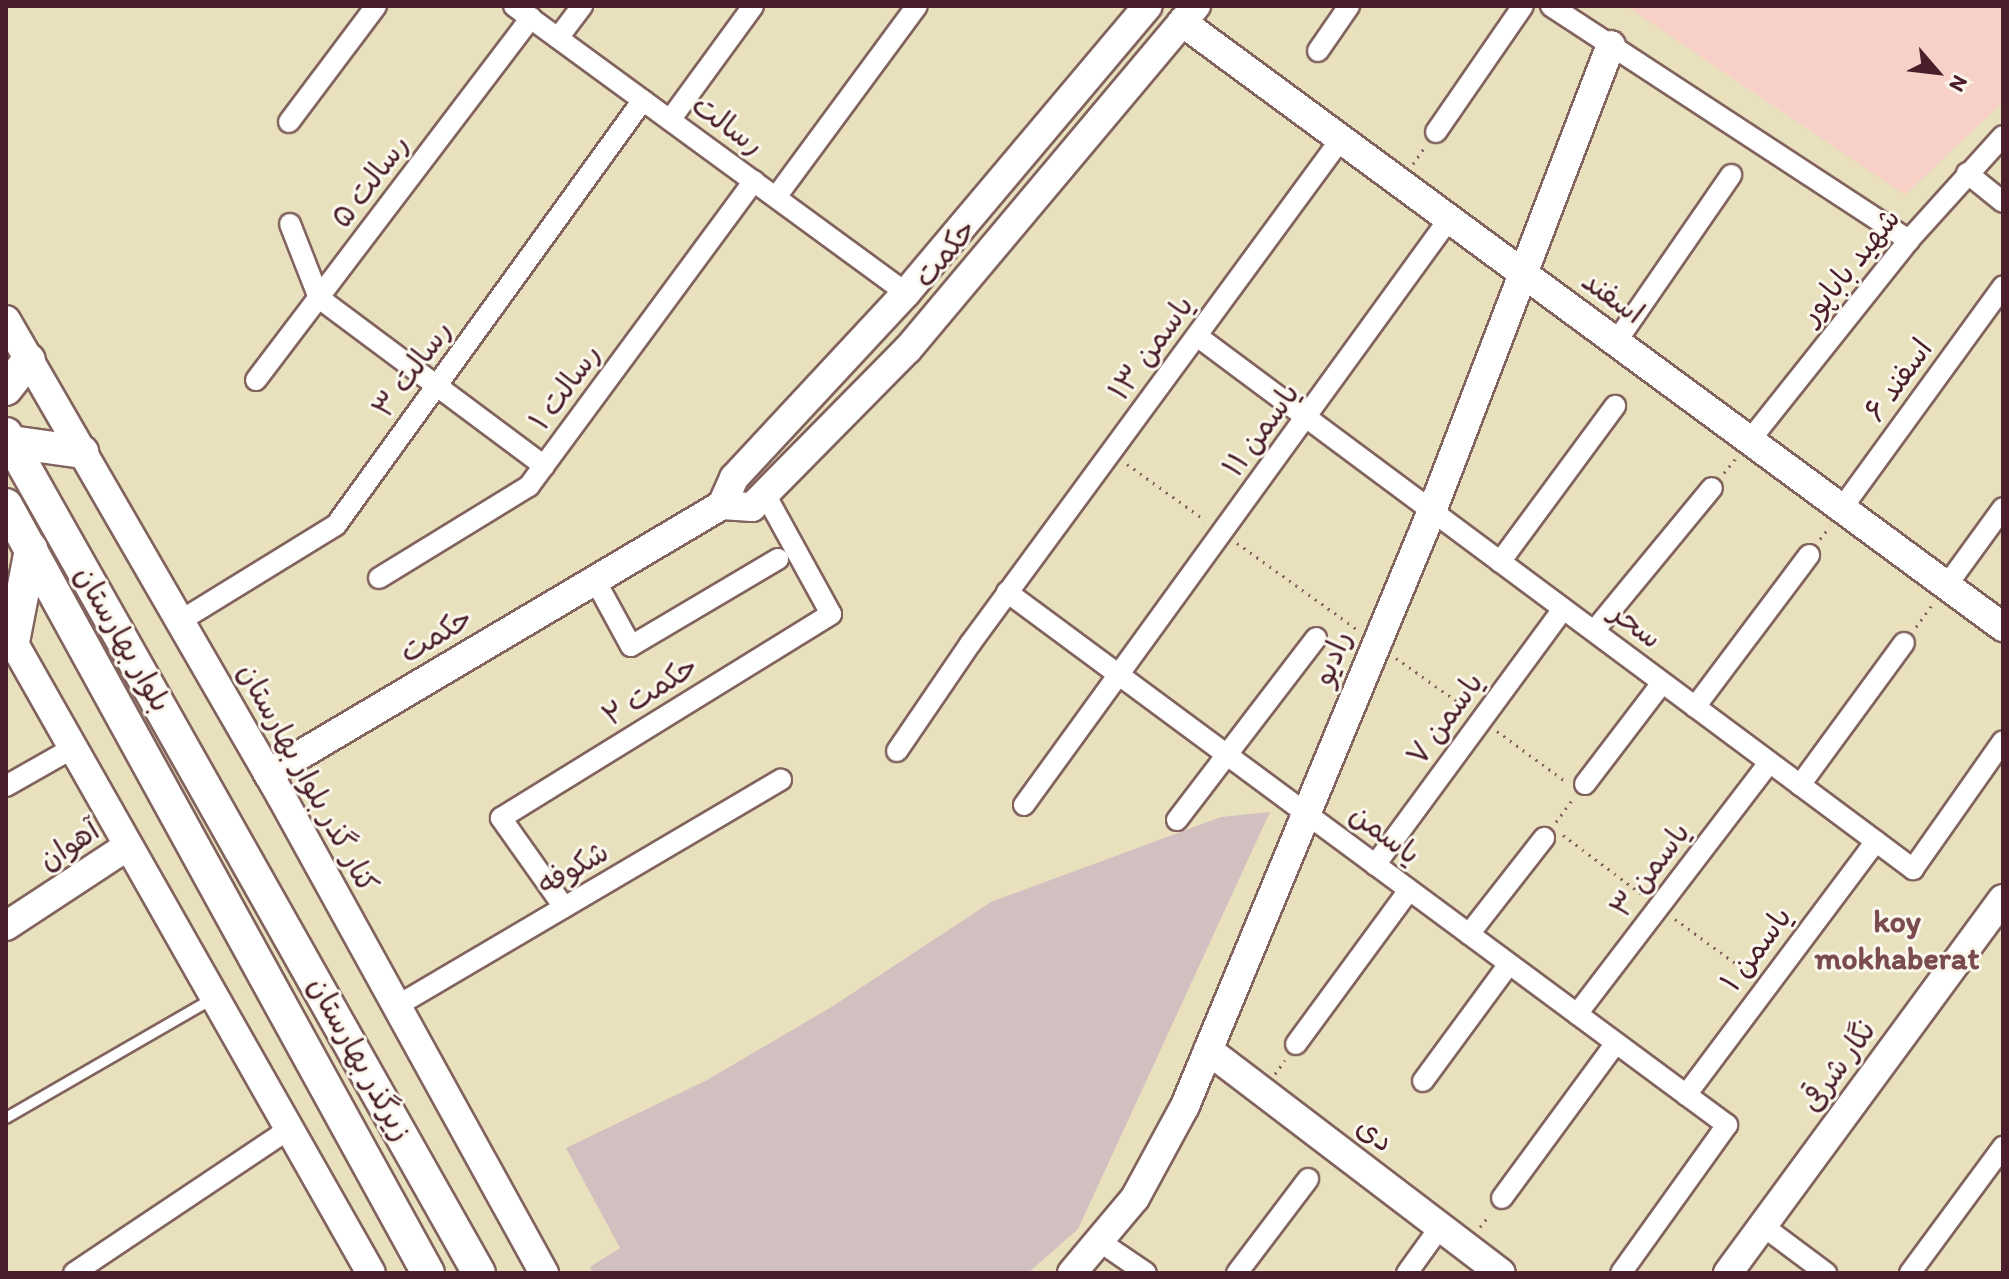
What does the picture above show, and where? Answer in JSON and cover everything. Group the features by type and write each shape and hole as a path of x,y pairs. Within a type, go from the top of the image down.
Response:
{"main road":[{"path":"6,389 29,360"},
{"path":"8,438 82,452"},
{"name":"بلوار بهارستان","path":"8,438 240,845"},
{"name":"بلوار بهارستان","path":"6,505 206,864"},
{"path":"9,643 31,549"},
{"name":"زیرگذر بهارستان","path":"240,845 479,1273"},
{"name":"زیرگذر بهارستان","path":"206,864 428,1273"}],"street":[{"path":"289,122 376,6"},
{"name":"رسالت","path":"514,6 906,293"},
{"path":"558,38 582,6"},
{"path":"670,120 753,6"},
{"path":"776,197 917,6"},
{"name":"حکمت","path":"722,505 734,478 906,293 1148,6"},
{"path":"1318,51 1349,6"},
{"path":"1436,132 1523,6"},
{"path":"1551,6 1909,240"},
{"name":"حکمت","path":"268,774 722,505 752,507 908,349 1189,14"},
{"name":"اسفند","path":"1189,14 1341,139 2003,627"},
{"name":"رسالت ۵","path":"256,380 531,18"},
{"name":"رادیو","path":"1072,1273 1102,1243 1161,1156 1208,1050 1304,811 1432,511 1611,45"},
{"name":"رسالت ۳","path":"180,621 336,525 643,100"},
{"name":"شهید باباپور","path":"1750,440 1909,240 2003,136"},
{"name":"یاسمن ۱۳","path":"897,751 1007,592 1341,139"},
{"path":"1967,173 2003,202"},
{"path":"1616,342 1731,175"},
{"name":"رسالت ۱","path":"379,578 529,486 754,181"},
{"name":"یاسمن ۱۱","path":"1024,805 1449,219"},
{"path":"290,224 319,298 544,466"},
{"name":"اسفند ۶","path":"1842,508 2003,286"},
{"name":"کنار گذر بلوار بهارستان","path":"6,320 268,774 544,1273"},
{"name":"سحر","path":"1197,336 1913,869 2003,741"},
{"path":"1500,562 1615,406"},
{"path":"1594,631 1712,488"},
{"name":"حکمت ۲","path":"564,907 501,818 831,614 765,494"},
{"path":"1947,585 2003,508"},
{"path":"1695,707 1809,555"},
{"path":"595,580 631,646 778,559"},
{"name":"یاسمن","path":"1007,592 1727,1125 1621,1273"},
{"name":"یاسمن ۷","path":"1375,865 1563,609"},
{"path":"1177,820 1316,638"},
{"path":"9,643 73,748 371,1273"},
{"path":"1800,785 1904,643"},
{"path":"1582,787 1662,683"},
{"path":"6,786 73,748"},
{"name":"یاسمن ۳","path":"1577,1014 1770,762"},
{"name":"شکوفه","path":"395,1007 781,780"},
{"path":"1469,934 1544,838"},
{"name":"یاسمن ۱","path":"1686,1095 1876,841"},
{"name":"آهوان","path":"6,926 128,846"},
{"path":"1296,1044 1409,890"},
{"name":"نگار شرقی","path":"1728,1273 2003,899"},
{"path":"1423,1081 1509,964"},
{"path":"1502,1198 1616,1043"},
{"name":"دی","path":"1208,1050 1501,1273"},
{"path":"74,1273 291,1128"},
{"path":"1910,1273 2003,1147"},
{"path":"1237,1273 1308,1179"},
{"path":"1763,1226 1826,1273"},
{"path":"1407,1273 1440,1227"},
{"path":"1102,1243 1146,1273"}],"lane":[{"path":"6,1118 215,997"}],"path":[{"path":"1400,183 1436,132"},
{"path":"1712,488 1750,440"},
{"path":"1111,453 1482,720 1582,787 1544,838"},
{"path":"1809,555 1842,508"},
{"path":"1904,643 1947,585"},
{"path":"1263,1092 1296,1044"},
{"path":"1465,1246 1502,1198"}],"shaded area":[{"path":"1626,6 2003,6 2003,102 1905,195"},
{"path":"1270,812 1078,1229 1028,1273 593,1273 590,1267 620,1248 566,1148 707,1080 833,1006 991,902 1221,817"}],"district":[{"name":"koy mokhaberat","path":"1897,940"}]}
